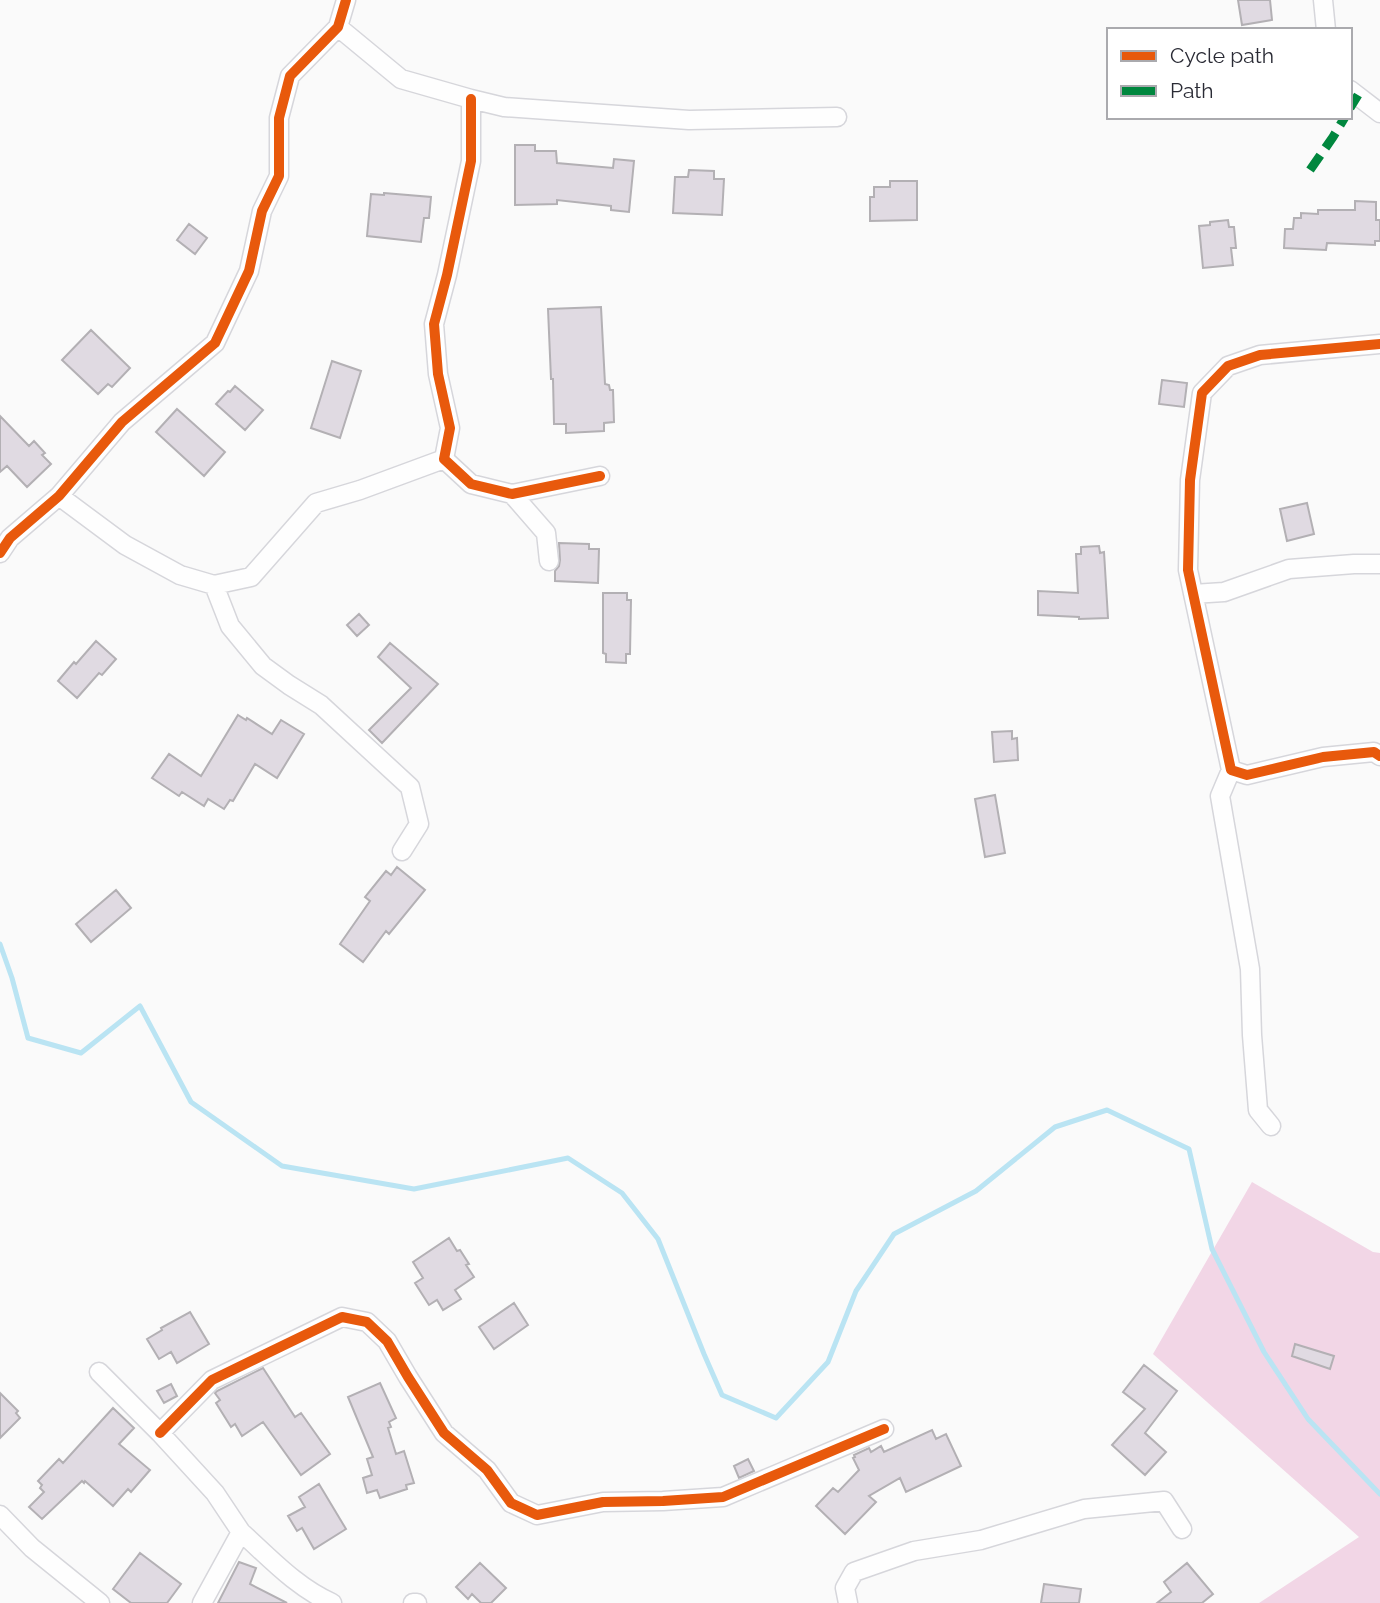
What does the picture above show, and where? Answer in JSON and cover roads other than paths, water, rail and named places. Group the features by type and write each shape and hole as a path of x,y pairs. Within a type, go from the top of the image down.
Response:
{"street":[{"path":"0,552 10,538 59,496 122,422 215,343 249,271 262,211 279,176 279,118 290,76 338,27 346,0"},
{"path":"1323,0 1326,28"},
{"path":"338,27 401,79 504,107 689,120 837,117"},
{"path":"1352,92 1380,113"},
{"path":"444,459 450,428 438,374 435,324 471,161 471,99"},
{"path":"1271,1126 1258,1110 1250,969 1220,796 1231,770 1188,570 1190,480 1202,393 1228,366 1260,355 1380,344"},
{"path":"59,496 125,545 180,575 214,585 251,578 316,503 444,459"},
{"path":"444,459 471,484 512,494 600,476"},
{"path":"512,494 546,533 549,561"},
{"path":"1194,594 1224,592 1289,569 1380,564"},
{"path":"214,585 230,626 262,666 321,705 410,788 419,824 402,851"},
{"path":"1231,770 1247,775 1323,757 1378,751"},
{"path":"160,1433 212,1380 341,1317 367,1322 387,1341 444,1433 487,1470 511,1503 537,1515 603,1502 723,1497 884,1429"},
{"path":"99,1372 215,1493 241,1532 288,1576 313,1594 332,1603"},
{"path":"848,1603 845,1588 854,1572 914,1551 981,1540 1084,1508 1164,1501 1182,1529"},
{"path":"0,1515 32,1548 100,1603"},
{"path":"202,1603 241,1532"}],"waterway":[{"path":"0,944 28,1038 81,1053 140,1006 191,1102 282,1166 414,1189 568,1158 622,1193 658,1239 722,1395 776,1418 828,1362 856,1291 894,1234 976,1191 1055,1127 1107,1110 1189,1149 1212,1249 1264,1352 1308,1419 1380,1494"}]}
